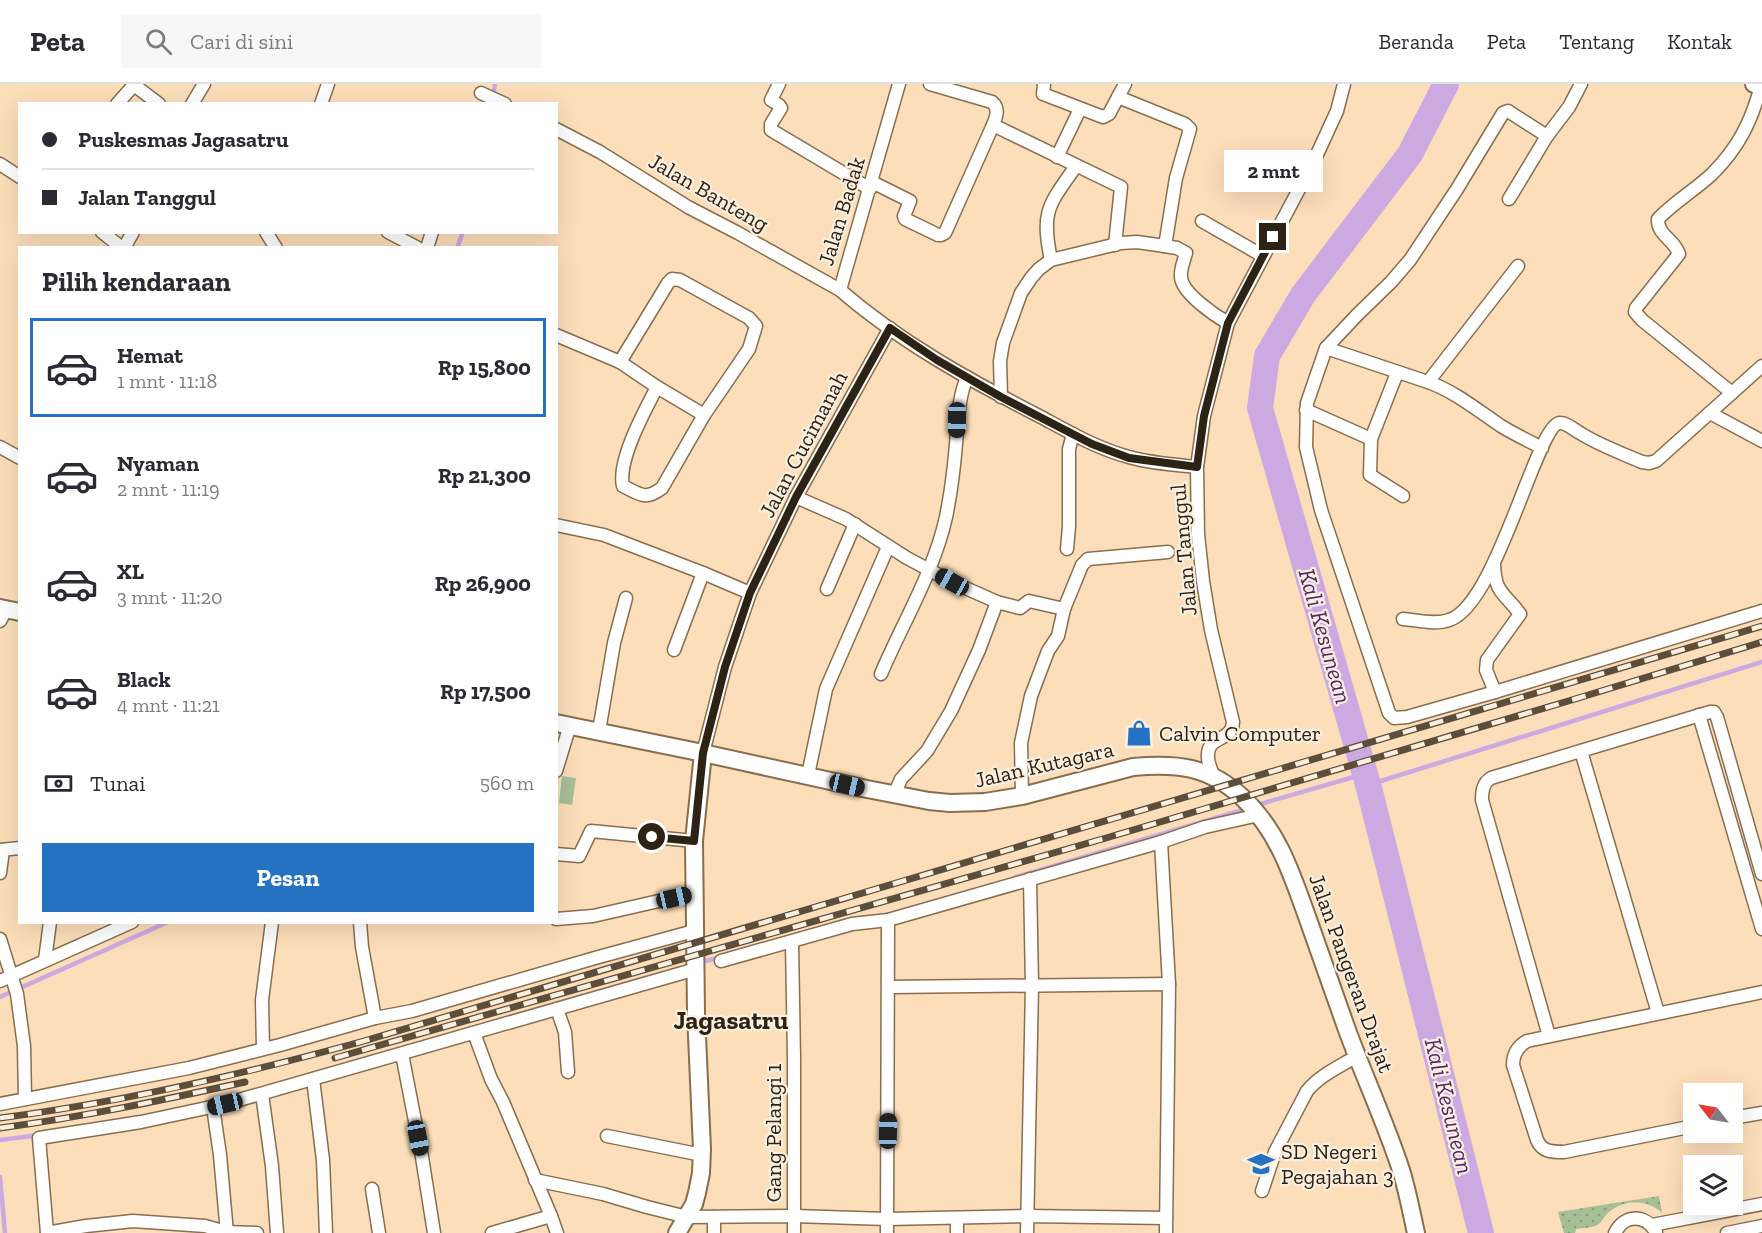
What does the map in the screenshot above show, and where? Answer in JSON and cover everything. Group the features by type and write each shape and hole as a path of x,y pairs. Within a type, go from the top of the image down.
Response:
{"street":[{"path":"193,102 204,84"},
{"path":"322,102 328,84"},
{"path":"779,84 771,100 781,108 771,124 771,130 871,185 910,201 905,219 941,235 945,233 993,126 997,109 992,102 930,84"},
{"name":"Jalan Badak","path":"899,84 840,290 937,360 1001,397 1092,444 1129,458 1197,467"},
{"path":"1044,84 1044,94 1103,117 1108,114 1125,84"},
{"name":"Jalan Tanggul","path":"1213,776 1208,758 1211,744 1230,734 1233,722 1211,630 1198,534 1197,467 1204,416 1228,323 1314,161 1337,111 1344,84"},
{"path":"1509,199 1547,136 1569,107 1581,84"},
{"path":"119,102 134,85 156,102"},
{"path":"1732,393 1635,312 1679,254 1660,230 1658,219 1711,174 1732,151 1753,114 1759,85"},
{"path":"483,94 501,102"},
{"path":"1118,97 1185,124 1190,129 1176,178 1165,246"},
{"path":"1057,157 1080,109"},
{"path":"1547,136 1508,111 1503,113 1410,260 1326,348 1315,377 1306,410 1306,447 1321,510 1389,713 1394,718 1407,717 1762,611"},
{"path":"993,126 1121,187 1115,245"},
{"name":"Jalan Banteng","path":"558,130 600,152 688,207 738,232 840,290"},
{"path":"0,164 18,176"},
{"path":"1051,260 1046,236 1047,212 1052,200 1076,166"},
{"path":"1202,221 1263,256"},
{"path":"105,234 120,246"},
{"path":"392,234 414,246"},
{"path":"1001,397 1000,361 1003,343 1021,293 1031,278 1051,260 1137,242 1177,248 1186,253 1181,274 1182,284 1206,309 1228,323"},
{"path":"1428,382 1518,266"},
{"path":"620,362 672,279 681,280 749,318 756,326 749,349 704,415 662,488 652,495 644,495 623,486 622,470 638,422 657,387"},
{"name":"Jalan Cucimanah","path":"703,753 725,667 750,593 796,497 890,328"},
{"path":"558,336 620,362 704,415"},
{"path":"1326,348 1443,387 1504,428 1542,448"},
{"path":"1403,619 1432,622 1449,620 1465,610 1477,595 1494,563 1553,427 1559,423 1565,424 1590,439 1642,462 1656,461 1762,366"},
{"path":"1397,373 1371,439 1370,475 1403,496"},
{"path":"881,674 930,570 946,517 957,420 962,389 967,377"},
{"path":"1306,410 1371,439"},
{"path":"1710,413 1762,441"},
{"path":"1067,549 1069,449 1073,434"},
{"path":"0,447 18,457"},
{"path":"796,497 855,524 888,547 952,582 997,602 1020,608 1025,603 1033,602 1064,609"},
{"path":"827,589 855,524"},
{"path":"558,525 604,535 750,593"},
{"path":"808,776 825,689 888,547"},
{"path":"1022,796 1021,742 1031,696 1048,651 1058,636 1064,609 1082,565 1088,559 1168,552"},
{"path":"1494,563 1494,579 1497,588 1520,614 1487,660 1486,670 1495,692"},
{"path":"674,650 703,573"},
{"path":"599,731 614,643 626,598"},
{"path":"894,795 901,779 927,750 951,711 979,650 997,602"},
{"path":"1549,1036 1482,800 1482,791 1486,781 1699,715 1710,712 1716,714 1762,874"},
{"path":"1699,715 1762,929"},
{"path":"558,758 563,724"},
{"name":"Jalan Kutagara","path":"563,724 894,795 950,804 985,802 1022,796 1134,767 1152,765 1190,767"},
{"path":"1581,751 1658,1013"},
{"path":"677,1233 698,1193 702,1155 694,931 694,841 703,753"},
{"name":"Jalan Pangeran Drajat","path":"1190,767 1213,776 1227,785 1254,809 1286,859 1357,1056 1376,1099 1401,1169 1416,1233"},
{"path":"721,961 852,924 888,920 1161,842 1254,809"},
{"path":"558,854 579,856 591,831 694,841"},
{"path":"1161,842 1169,984 1166,1233"},
{"path":"0,873 1,850 18,848"},
{"path":"1027,1233 1032,986 1030,879"},
{"path":"558,919 593,916 694,893"},
{"path":"887,1224 888,920"},
{"path":"45,960 50,924"},
{"path":"10,983 45,960 107,928 124,924"},
{"path":"263,1049 262,1000 272,924"},
{"path":"360,924 375,1018"},
{"path":"0,1104 189,1068 375,1018 412,1011 694,931"},
{"path":"0,939 24,1046 25,1099"},
{"name":"Gang Pelangi 1","path":"792,942 794,1233"},
{"path":"257,1233 226,1232 205,1226 86,1229 47,1233 39,1138 131,1124 213,1107 696,969"},
{"path":"889,987 1169,984"},
{"path":"1683,1128 1564,1152 1544,1150 1537,1140 1513,1065 1516,1050 1527,1041 1762,992"},
{"path":"557,1009 565,1032 568,1072"},
{"path":"474,1033 491,1079 503,1102 557,1233"},
{"path":"402,1054 434,1233"},
{"path":"1262,1191 1275,1152 1307,1091 1322,1076 1357,1056"},
{"path":"314,1079 323,1160 327,1233"},
{"path":"262,1094 272,1166 277,1233"},
{"path":"213,1107 220,1155 226,1232"},
{"path":"1743,1116 1762,1113"},
{"path":"608,1136 702,1155"},
{"path":"535,1180 603,1194 687,1217 794,1216 887,1224 957,1218 1027,1216 1166,1218"},
{"path":"372,1188 379,1233"},
{"path":"1615,1233 1619,1225 1632,1218 1640,1218 1654,1229 1762,1204"},
{"path":"492,1233 551,1216"},
{"path":"714,1217 714,1233"},
{"path":"957,1218 957,1233"},
{"path":"1727,1233 1762,1226"}],"green space":[{"path":"562,776 576,778 572,805 559,803"},
{"path":"1659,1196 1662,1213 1650,1205 1629,1203 1609,1212 1598,1225 1576,1229 1575,1233 1564,1233 1558,1212"}],"waterway":[{"path":"493,98 495,84"},
{"name":"Kali Kesunean","path":"1446,84 1410,154 1303,295 1267,356 1260,408 1369,788 1481,1233"},
{"path":"458,246 462,234"},
{"path":"1368,785 1762,662"},
{"path":"1257,805 1364,774"},
{"path":"1016,877 1246,809"},
{"path":"0,997 164,924"},
{"path":"706,961 721,957"},
{"path":"0,1140 39,1135"},
{"path":"0,1177 5,1233"}],"railway":[{"path":"0,1118 92,1104 184,1086 364,1041 1762,626"},
{"path":"335,1058 1106,838 1762,642"},
{"path":"0,1128 153,1102 245,1082"}],"place":[{"name":"Calvin Computer","path":"1139,733"},
{"name":"SD Negeri Pegajahan 3","path":"1261,1164"}],"district":[{"name":"Jagasatru","path":"731,1020"}],"route":[{"path":"652,837 694,841 703,753 725,667 750,593 796,497 890,328 937,360 1001,397 1092,444 1129,458 1197,467 1212,377 1228,323 1273,237"}]}
